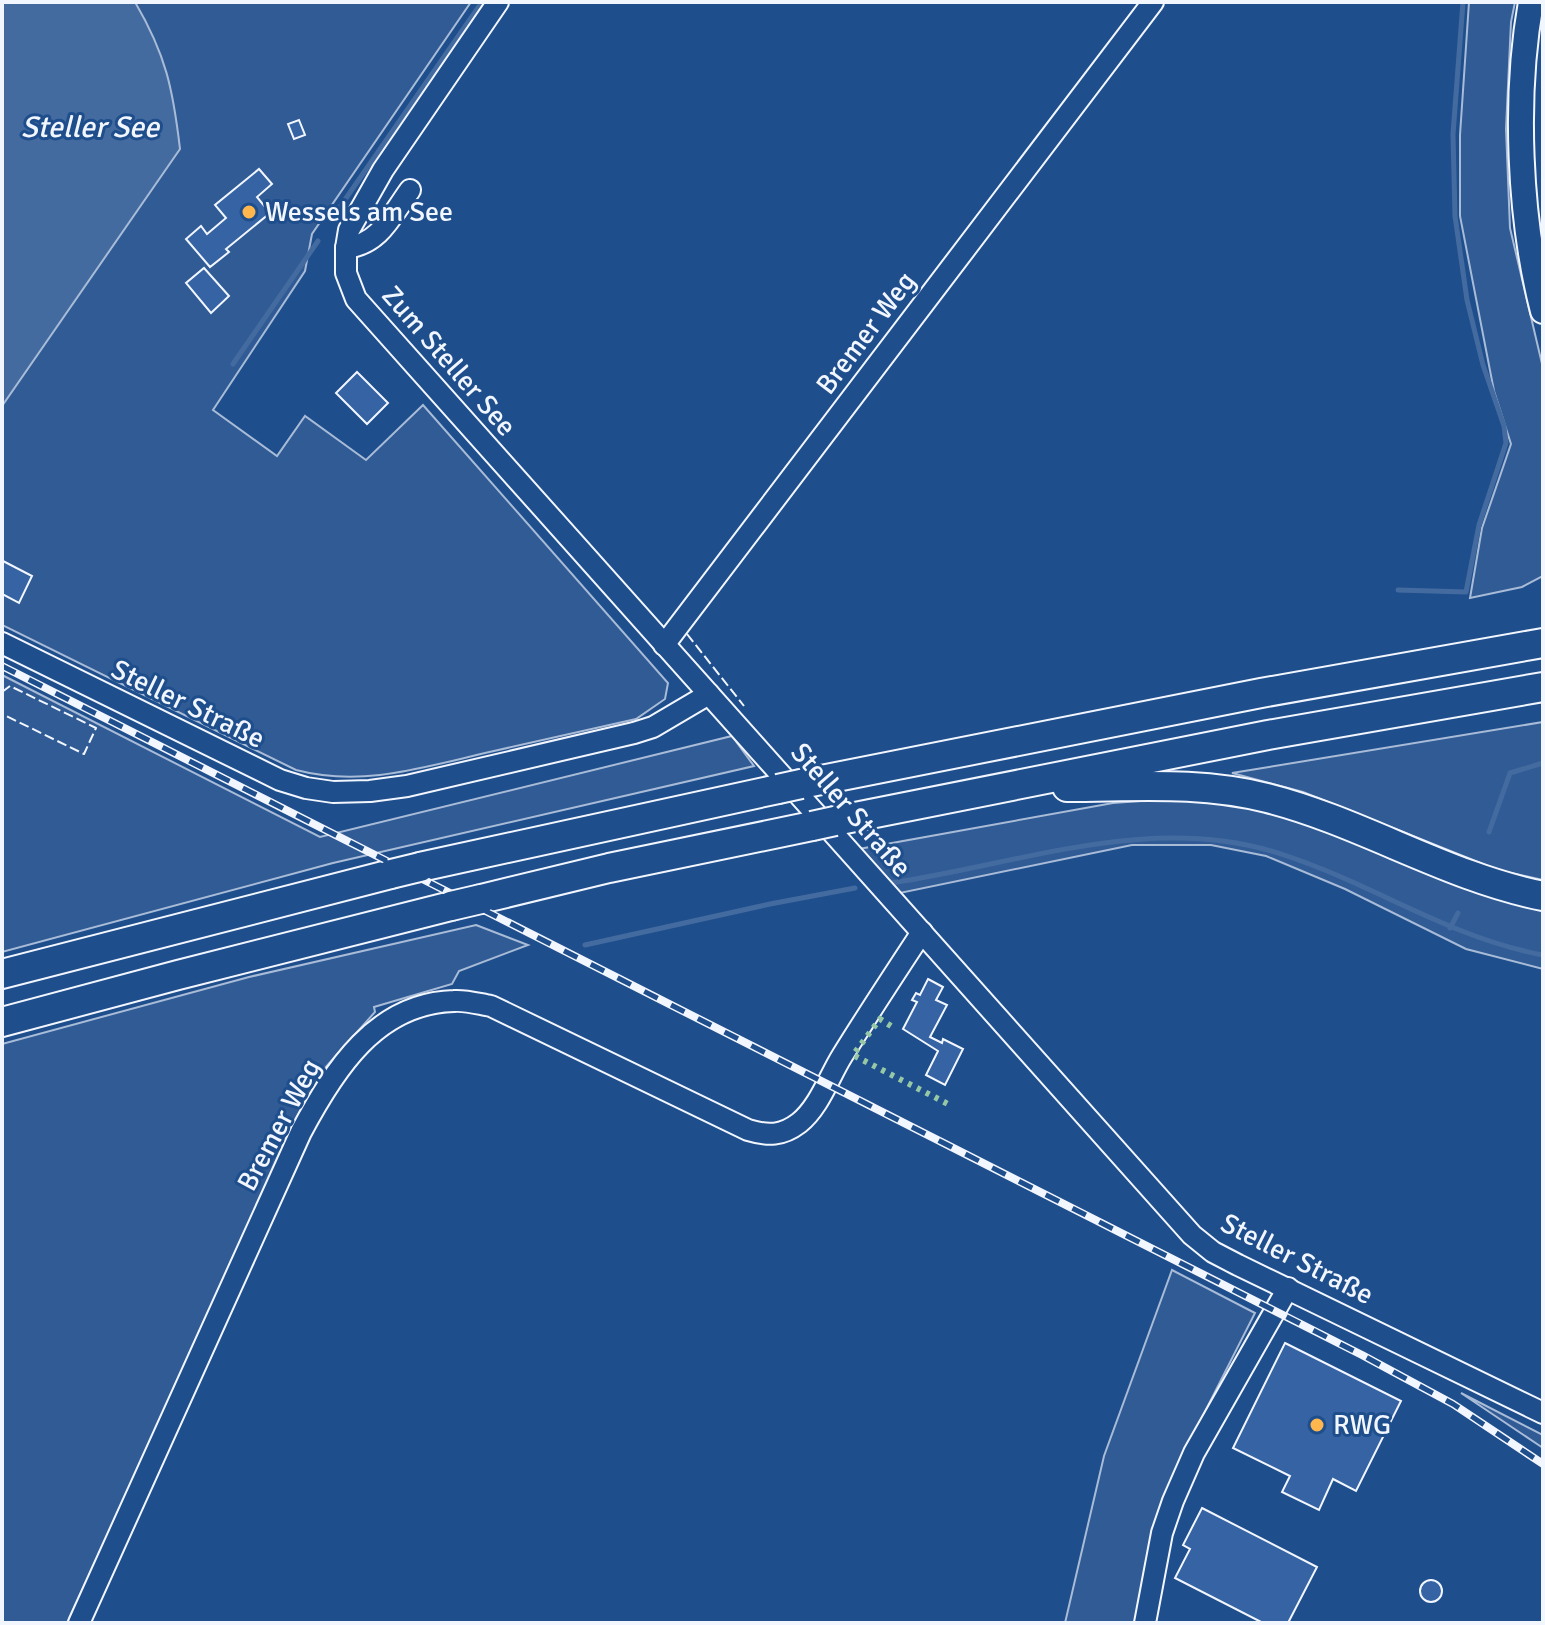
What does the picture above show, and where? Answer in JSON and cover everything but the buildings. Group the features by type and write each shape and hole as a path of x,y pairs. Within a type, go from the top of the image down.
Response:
{"highway":[{"path":"1471,655 1543,623"},
{"path":"2,974 420,867 789,787 1245,695 1543,643"},
{"path":"2,1022 609,868 998,787 1283,732 1543,687"},
{"path":"998,787 1207,786 1253,795 1333,820 1481,879 1543,896"}],"main road":[{"path":"1531,2 1521,141 1533,260 1543,311"}],"street":[{"name":"Zum Steller See","path":"498,2 383,170 349,230 346,273 364,310 664,645"},
{"name":"Bremer Weg","path":"664,645 1153,2"},
{"path":"346,248 362,246 374,239 410,190"},
{"name":"Steller Straße","path":"2,643 255,769 306,788 333,792 407,786 634,733 653,727 709,694 1192,1235 1213,1252 1543,1413"},
{"path":"664,645 709,694"},
{"name":"Bremer Weg","path":"79,1623 301,1132 335,1075 364,1038 393,1017 432,1004 455,1001 491,1006 748,1130 769,1136 802,1121 816,1103 841,1057 922,932"},
{"path":"1145,1623 1162,1533 1173,1501 1194,1453 1288,1288"}],"shaded area":[{"path":"2,2 471,2 312,234 305,271 213,410 277,456 305,416 366,460 423,405 668,683 665,699 636,719 438,764 391,774 320,775 296,770 2,625"},
{"path":"1469,2 1515,2 1511,22 1506,129 1510,228 1543,368 1543,576 1522,587 1470,598 1482,528 1511,444 1494,391 1460,216 1460,135"},
{"path":"2,675 320,837 732,736 754,766 333,863 2,952"},
{"path":"1543,722 1543,880 1498,870 1303,792 1232,773"},
{"path":"1196,797 1278,811 1543,907 1543,969 1466,949 1345,889 1266,856 1211,845 1132,845 900,893 859,849 1113,803"},
{"path":"476,925 528,945 459,971 452,984 374,1007 375,1012 324,1069 67,1623 2,1623 2,1044 249,977"},
{"path":"1172,1270 1255,1313 1186,1449 1136,1623 1065,1623 1104,1456"},
{"path":"1461,1393 1543,1435 1543,1448"}],"water":[{"name":"Steller See","path":"2,2 135,2 161,56 180,149 2,406"}],"waterway":[{"path":"333,217 482,2"},
{"path":"1398,590 1466,592 1479,525 1506,443 1504,426 1483,365 1467,300 1455,216 1453,134 1463,2"},
{"path":"233,364 318,241"},
{"path":"1489,832 1510,773 1543,763"},
{"path":"891,883 1087,845 1186,838 1235,843 1284,855 1349,880 1444,924 1509,947 1543,955"},
{"path":"585,945 855,888"},
{"path":"1450,928 1458,913"}],"railway":[{"path":"2,666 1362,1355 1453,1404 1543,1464"}],"hedge":[{"path":"891,1026 880,1019 853,1055 950,1105"}],"fence":[{"path":"687,634 744,706"},
{"path":"2,692 10,686 96,728 84,754 2,714"}],"place":[{"name":"Wessels am See","path":"249,212"},
{"name":"RWG","path":"1317,1425"}]}
